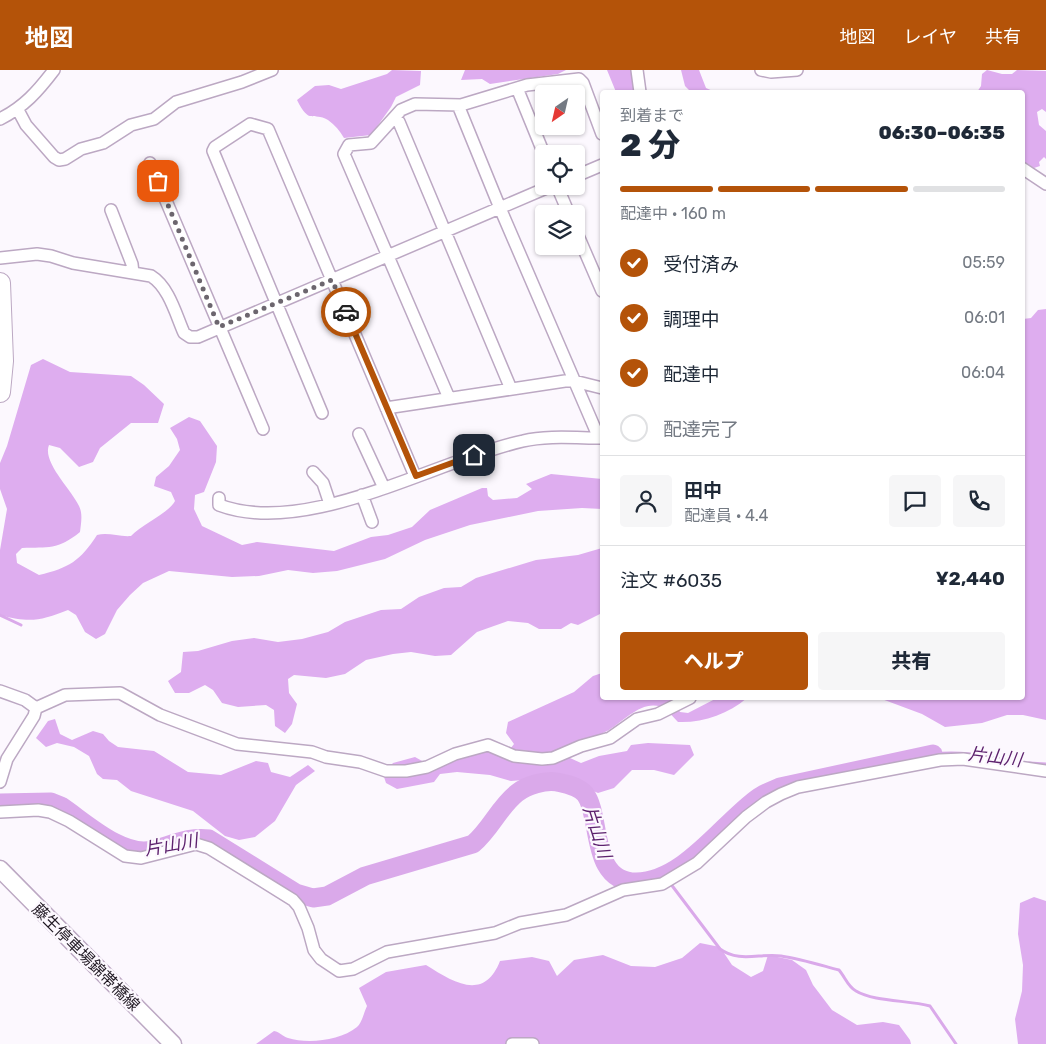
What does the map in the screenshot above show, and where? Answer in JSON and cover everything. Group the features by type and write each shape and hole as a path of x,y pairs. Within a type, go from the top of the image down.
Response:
{"highway":[{"path":"0,283 3,361 0,392"}],"main road":[{"name":"藤生停車場錦帯橋線","path":"0,870 173,1044"}],"street":[{"path":"0,119 18,110 31,98 54,70"},
{"path":"18,110 26,126 54,157 66,159 81,149 103,144 130,126 154,119 176,102 242,82 272,70"},
{"path":"637,70 640,90"},
{"path":"761,70 771,72 797,70"},
{"path":"449,398 344,154 350,145 371,144 401,110 415,104 458,105 517,88 578,79 583,83 600,129"},
{"path":"517,88 540,145"},
{"path":"458,105 574,381 600,436"},
{"path":"394,118 399,122 511,389"},
{"path":"322,413 213,151 215,147 250,124 268,129 416,476"},
{"path":"150,163 263,429"},
{"path":"585,172 600,166"},
{"path":"1025,170 1046,184"},
{"path":"0,258 37,254 73,263 133,273 158,280 164,289 184,334 190,337 198,337 535,193"},
{"path":"111,210 132,264 133,273"},
{"path":"585,252 600,286"},
{"path":"386,408 574,381 600,388"},
{"path":"359,434 384,488"},
{"path":"218,498 219,505 238,512 301,511 384,488 474,455 524,440 600,438"},
{"path":"313,472 323,483 330,504"},
{"path":"362,495 372,522"},
{"path":"0,690 25,700 36,708"},
{"path":"36,708 65,695 120,693 160,715 237,744 312,752 326,757 360,762 386,771 406,771 427,767 455,754 488,745 514,756 542,759 553,758 581,746 610,738 637,719 658,714 686,700"},
{"path":"0,782 7,759 34,716 36,708"},
{"path":"0,812 38,810 50,812 69,821 125,856 140,858 196,844 209,848 293,900 299,907 318,954 329,966 339,970 353,969 387,952 495,933 520,923 566,915 623,890 662,884 697,863 766,802 798,787 940,760 963,759 1046,771"},
{"path":"512,1044 526,1042 533,1044"}],"shaded area":[{"path":"392,70 421,71 420,85 396,97 371,135 344,138 328,120 305,113 297,100 315,86 329,85 341,89 387,74"},
{"path":"465,70 566,70 558,74 490,84 482,79 461,80"},
{"path":"607,70 632,70 635,90 615,90"},
{"path":"681,70 699,70 706,88 710,90 689,90 685,86"},
{"path":"987,70 1002,74 1012,74 1017,70 1046,71 1046,112 1042,109 1037,112 1039,125 1046,131 1046,159 1044,157 1039,162 1040,166 1034,168 1025,162 1025,90 978,90 981,86 982,74"},
{"path":"1046,309 1046,720 1023,715 1007,715 982,723 945,727 922,714 884,700 1025,700 1025,319 1031,318 1038,310"},
{"path":"43,359 70,372 131,376 144,385 164,404 158,423 131,423 100,448 93,462 79,467 60,448 49,445 48,452 53,467 79,506 81,522 80,532 59,545 22,548 16,554 17,563 39,575 73,562 85,551 97,535 131,536 172,505 175,501 171,492 154,486 156,477 169,466 180,450 177,439 170,428 189,417 200,421 217,446 216,462 204,492 195,495 194,509 202,526 242,545 257,542 334,551 371,537 388,535 412,527 430,510 482,488 487,488 488,496 493,500 517,498 532,489 526,484 551,474 600,479 600,509 582,508 538,511 470,525 425,540 385,559 337,571 313,573 288,570 259,576 232,577 169,571 143,583 130,595 117,610 105,634 96,639 85,632 76,615 68,610 35,620 0,615 0,550 7,509 0,489 0,463 7,446 31,365"},
{"path":"600,549 600,614 578,625 571,623 561,629 539,629 528,623 508,621 477,632 451,655 435,656 411,652 393,654 366,660 345,674 326,678 294,675 288,679 289,693 297,704 292,724 285,733 275,726 274,710 266,705 238,707 222,703 213,690 205,685 189,693 175,693 168,681 181,672 183,652 198,651 232,641 254,638 278,642 302,639 328,632 345,622 381,610 401,609 419,597 444,588 461,587 476,578 536,560 578,555"},
{"path":"600,674 600,700 678,700 675,702 680,712 688,713 713,700 745,700 723,713 706,719 687,722 678,722 661,707 647,706 634,712 604,733 581,739 566,747 570,758 581,763 599,756 627,751 631,745 648,743 690,745 694,755 674,775 654,770 632,770 614,788 598,793 560,777 511,781 490,775 457,772 440,774 434,782 397,789 386,783 383,774 393,763 415,757 424,762 445,763 490,751 504,757 514,744 506,733 508,722 574,692 593,676"},
{"path":"55,719 60,734 72,740 93,731 103,734 118,747 154,751 188,772 221,775 256,761 268,763 271,772 290,777 308,765 315,771 296,785 275,821 255,837 239,840 225,836 193,811 131,791 117,780 103,779 97,774 89,756 74,747 57,743 46,747 36,738 48,721"},
{"path":"1034,897 1046,901 1046,1044 1018,1044 1015,1019 1022,991 1023,965 1018,934 1020,903"},
{"path":"700,943 720,947 732,965 751,977 763,971 768,955 792,960 806,970 813,985 832,1010 857,1025 883,1022 899,1025 911,1044 256,1044 274,1031 288,1038 304,1041 323,1040 350,1032 359,1025 367,1006 359,988 386,972 426,965 457,982 477,985 493,974 500,961 532,957 549,961 557,976 574,960 603,955 631,966 655,967 682,958"}],"waterway":[{"path":"0,615 21,625"},
{"name":"片山川","path":"933,754 961,753 1008,760"},
{"name":"片山川","path":"0,803 51,802 61,806 104,837 128,848 140,851 152,850 187,840 209,839 296,893 313,898 327,896 365,876 473,844 517,793 536,784 557,782 575,787 585,794 594,817 599,846 604,860 611,871 621,879 636,882 654,879 687,862 745,808 772,790 933,754"},
{"name":"片山川","path":"1029,763 1046,764"},
{"path":"664,875 720,949 735,956 773,955 810,962 839,970 851,987 863,995 930,1006 956,1044"}],"way so far":[{"path":"158,181 219,327 332,280 346,312"}],"route":[{"path":"346,312 416,476 474,455"}]}
